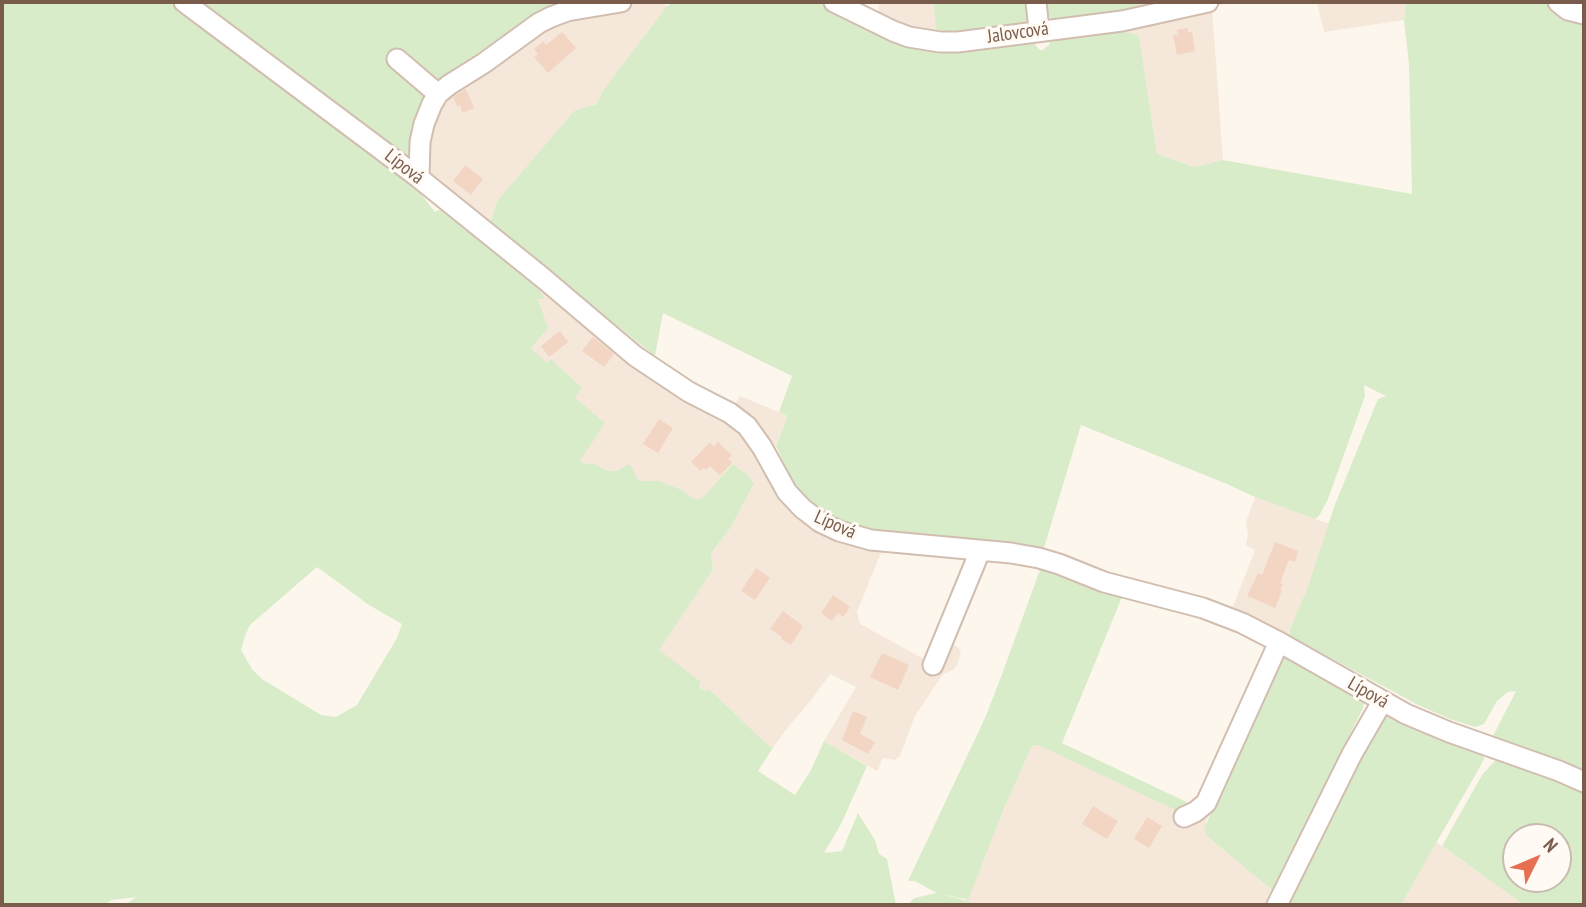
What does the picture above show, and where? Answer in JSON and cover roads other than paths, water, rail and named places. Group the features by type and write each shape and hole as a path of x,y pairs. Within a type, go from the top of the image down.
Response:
{"street":[{"name":"Lípová","path":"184,2 419,178 635,356 747,426 787,492 820,522 839,531 872,540 1039,558 1104,582 1203,608 1242,623 1279,642 1406,714 1584,782"},
{"path":"419,178 420,142 428,114 438,94 539,23 567,11 621,2"},
{"name":"Jalovcová","path":"834,2 893,31 926,41 958,42 1122,21 1208,2"},
{"path":"1036,2 1040,30"},
{"path":"1558,2 1568,10 1584,14"},
{"path":"397,59 438,94"},
{"path":"933,665 980,551"},
{"path":"1184,817 1206,803 1279,642"},
{"path":"1277,905 1352,754 1382,702"}]}
